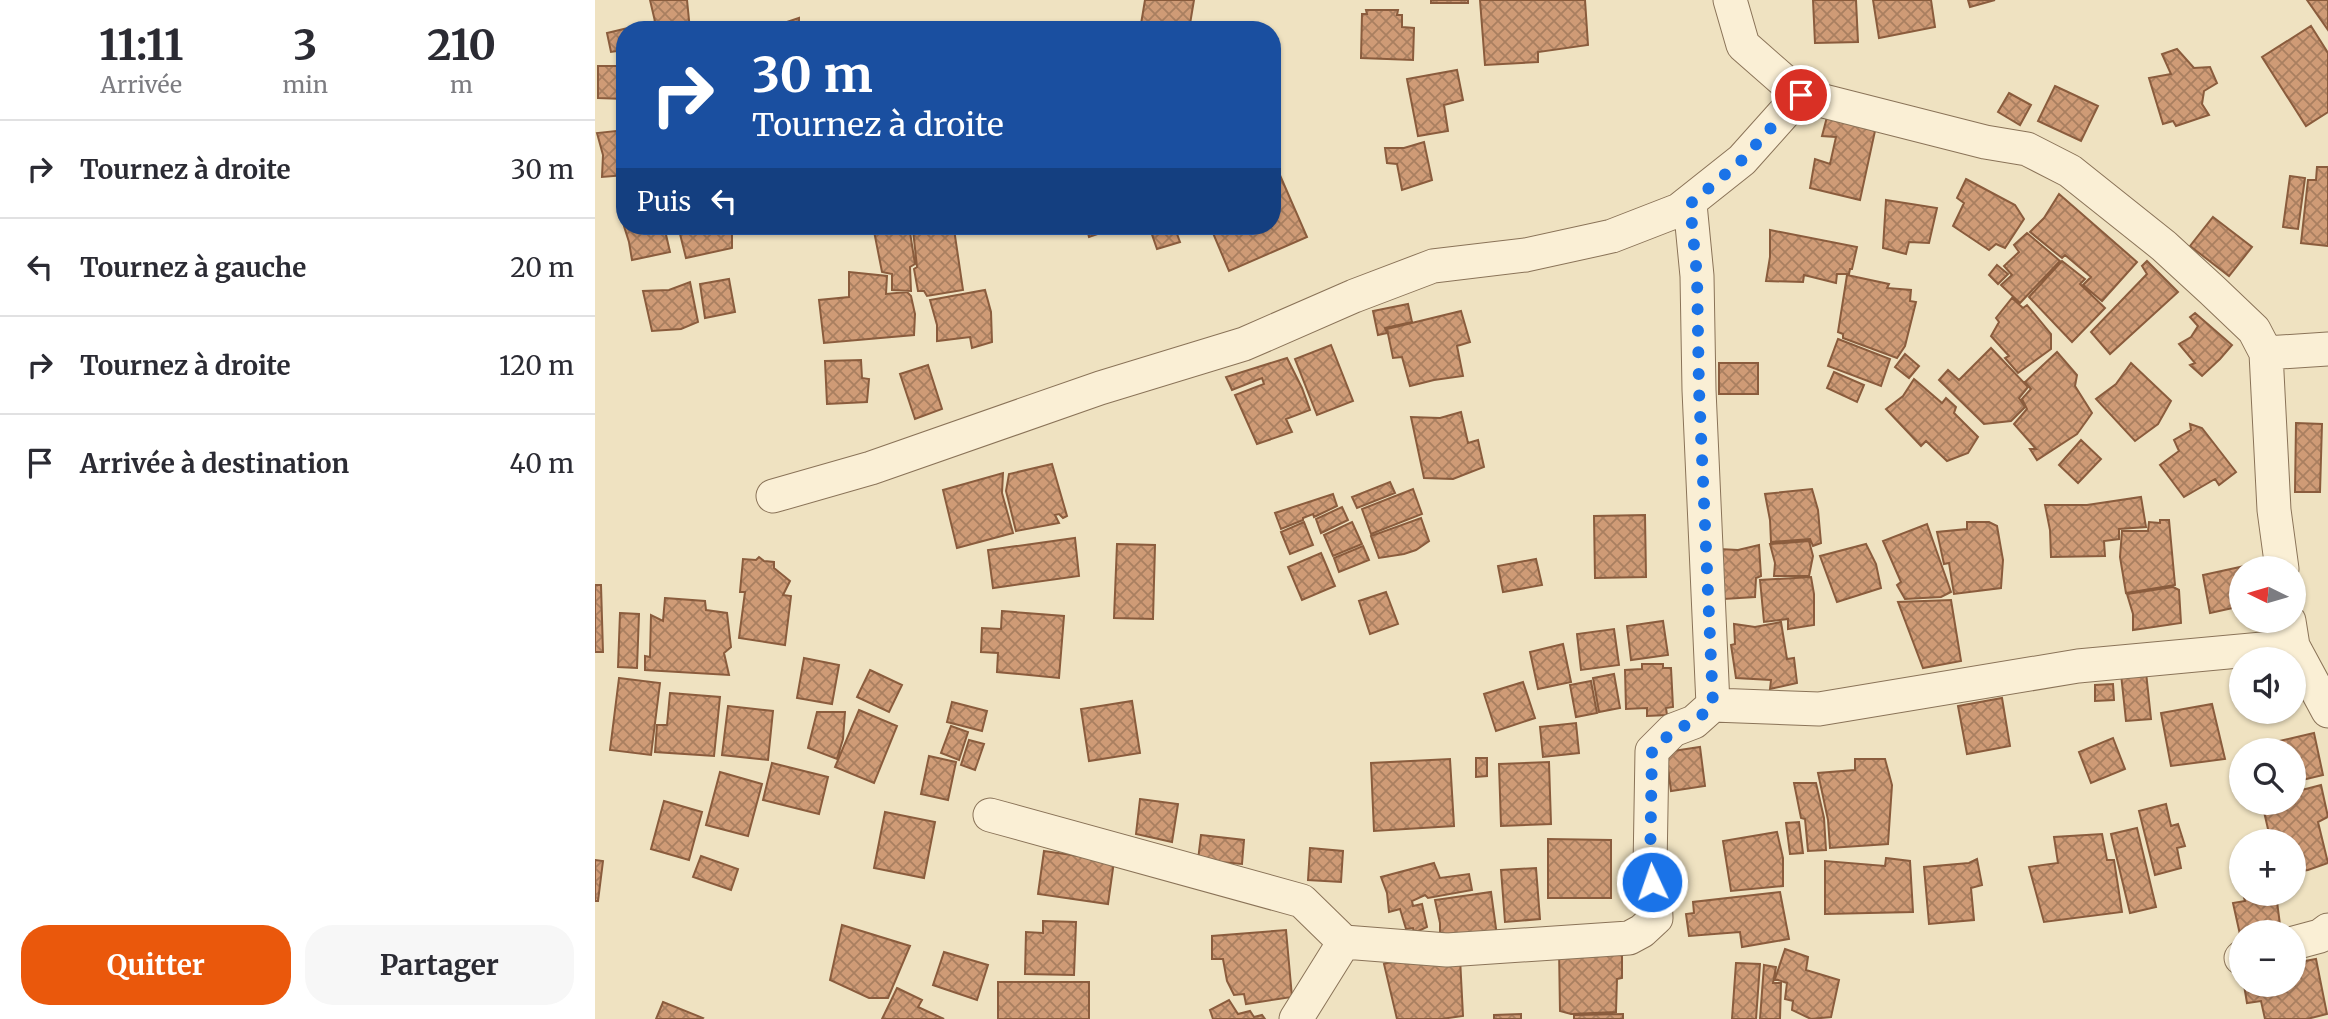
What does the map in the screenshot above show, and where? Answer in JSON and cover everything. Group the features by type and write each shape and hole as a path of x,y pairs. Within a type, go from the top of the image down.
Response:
{"street":[{"path":"1730,0 1743,45 1801,95 1985,142 2027,149 2070,171 2164,246 2255,330 2266,353 2274,510 2280,556"},
{"path":"773,496 871,468 1100,388 1244,344 1354,296 1433,266 1526,255 1612,236 1679,210 1690,204 1742,160 1801,95"},
{"path":"1690,204 1697,276 1699,390 1713,705"},
{"path":"2266,353 2328,349"},
{"path":"990,815 1302,901 1344,942 1447,950 1629,938 1642,931 1656,918 1650,868 1652,751 1674,730 1694,722 1713,705 1819,709 2291,634 2328,711"},
{"path":"2306,940 2320,936 2328,930"},
{"path":"1296,1019 1344,942"}],"building":[{"path":"650,0 687,0 689,21 655,21"},
{"path":"1145,0 1194,0 1190,21 1142,21"},
{"path":"1431,0 1468,0 1468,3 1431,3"},
{"path":"1480,0 1585,0 1588,45 1538,52 1538,62 1485,65"},
{"path":"1813,0 1856,0 1858,42 1815,43"},
{"path":"1873,0 1931,0 1935,27 1879,38"},
{"path":"1968,0 1995,0 1970,7"},
{"path":"2307,0 2328,0 2328,30"},
{"path":"1366,10 1398,10 1397,15 1402,15 1402,27 1414,28 1413,60 1361,58 1362,14 1367,14"},
{"path":"2311,26 2328,53 2328,112 2306,126 2262,57"},
{"path":"616,31 616,51 611,52 607,33"},
{"path":"2177,49 2194,68 2210,67 2217,83 2204,91 2202,104 2209,115 2176,126 2173,121 2163,124 2149,78 2171,74 2162,54"},
{"path":"598,66 616,66 616,99 598,98"},
{"path":"1457,70 1463,100 1444,105 1448,131 1418,136 1407,79"},
{"path":"2055,86 2098,106 2081,141 2038,121"},
{"path":"2009,93 2031,105 2020,125 1998,112"},
{"path":"1828,113 1875,131 1860,200 1810,188 1815,159 1830,164 1836,137 1822,136"},
{"path":"616,131 616,176 602,177 603,155 597,133"},
{"path":"1424,142 1432,180 1402,190 1397,164 1387,163 1385,148 1404,148"},
{"path":"2317,167 2328,167 2328,246 2301,243 2308,180 2316,180"},
{"path":"2290,176 2305,178 2298,229 2283,227"},
{"path":"1281,178 1307,237 1229,271 1214,235 1281,235"},
{"path":"1966,179 2015,205 2024,219 2005,248 1996,244 1989,250 1953,226 1964,203 1957,198"},
{"path":"2059,194 2137,262 2102,301 2083,285 2091,277 2065,255 2062,258 2030,232 2044,218"},
{"path":"1886,200 1937,208 1929,243 1909,242 1906,254 1883,248"},
{"path":"2213,217 2252,247 2229,276 2190,246"},
{"path":"1770,230 1857,247 1852,269 1849,274 1837,274 1836,283 1804,275 1803,282 1766,281 1770,257"},
{"path":"2027,233 2060,261 2020,303 2001,285 2012,275 2004,266 2019,252 2014,245"},
{"path":"627,235 666,235 670,252 632,260"},
{"path":"680,235 732,235 732,248 686,258"},
{"path":"875,235 910,235 915,264 910,267 911,291 892,290 892,274 882,272"},
{"path":"914,235 955,235 963,290 927,296 924,291 918,291 914,269 917,267"},
{"path":"1152,235 1177,235 1180,242 1157,249"},
{"path":"2062,261 2085,279 2080,284 2105,308 2072,342 2029,297"},
{"path":"2147,261 2178,292 2110,354 2091,332 2147,274 2142,266"},
{"path":"1997,265 2008,274 1998,284 1989,275"},
{"path":"849,272 887,276 886,294 907,292 911,296 915,314 914,335 824,343 819,300 849,297"},
{"path":"1847,275 1889,284 1887,288 1911,290 1910,301 1916,302 1905,346 1897,358 1843,338 1843,334 1838,332"},
{"path":"729,279 735,312 705,318 700,284"},
{"path":"690,282 698,322 681,329 652,331 643,291 669,290"},
{"path":"985,290 991,312 992,342 972,348 970,337 937,341 937,325 930,300"},
{"path":"2012,298 2023,308 2027,305 2051,334 2051,349 2018,373 2005,358 2009,356 1991,336 1999,322 1996,318"},
{"path":"1408,304 1412,322 1385,328 1387,333 1378,335 1373,311"},
{"path":"1461,311 1470,342 1457,346 1463,376 1410,386 1402,357 1393,358 1387,329"},
{"path":"2195,313 2232,345 2202,376 2190,365 2195,363 2179,344 2191,337 2198,326 2190,317"},
{"path":"1838,339 1890,359 1881,386 1828,366"},
{"path":"1331,345 1353,401 1317,415 1295,359"},
{"path":"1991,348 2028,387 2019,398 2025,407 2011,421 1984,424 1939,380 1948,370 1959,380"},
{"path":"2057,352 2077,375 2075,386 2092,413 2077,434 2037,460 2030,449 2036,449 2014,424 2027,409 2022,399 2031,389 2025,382"},
{"path":"1905,354 1919,366 1909,378 1895,367"},
{"path":"1287,358 1310,410 1286,419 1292,432 1257,444 1235,395 1264,384 1262,378 1232,390 1226,377"},
{"path":"861,360 862,378 869,379 867,402 827,404 825,361"},
{"path":"1719,363 1758,363 1758,394 1719,394"},
{"path":"2131,363 2171,401 2158,424 2135,441 2096,399 2116,384"},
{"path":"928,365 942,409 915,419 900,374"},
{"path":"1834,372 1864,385 1857,402 1827,388"},
{"path":"1914,379 1942,403 1946,398 1956,407 1954,413 1978,437 1968,453 1947,461 1926,441 1921,446 1886,409 1903,396"},
{"path":"1461,412 1468,443 1478,440 1484,467 1453,479 1424,478 1411,417 1440,418"},
{"path":"2296,423 2322,424 2320,492 2295,492"},
{"path":"2190,424 2202,428 2236,472 2219,485 2215,479 2184,497 2160,465 2179,451 2174,440 2191,430"},
{"path":"2081,440 2101,459 2078,483 2059,465"},
{"path":"1052,464 1067,516 1063,518 1059,514 1055,515 1059,523 1016,531 1006,491 1009,474"},
{"path":"1003,473 1002,493 1013,533 957,548 943,490"},
{"path":"1390,482 1395,493 1357,508 1352,497"},
{"path":"1413,489 1422,514 1371,534 1362,509"},
{"path":"1812,489 1818,510 1821,543 1813,546 1810,539 1771,542 1765,494"},
{"path":"1333,494 1337,506 1281,529 1275,513"},
{"path":"2141,497 2146,527 2119,529 2119,539 2104,541 2105,556 2051,557 2050,530 2045,505 2087,505"},
{"path":"1342,507 1348,520 1321,533 1316,519"},
{"path":"1645,515 1646,577 1595,578 1594,516"},
{"path":"1421,518 1429,541 1416,550 1379,558 1371,536"},
{"path":"2160,520 2169,520 2175,585 2126,593 2120,557 2122,531 2148,531 2149,522 2160,523"},
{"path":"1304,522 1313,545 1290,554 1281,532"},
{"path":"1352,522 1362,544 1333,556 1324,535"},
{"path":"1967,522 1989,522 1997,526 2003,560 2001,588 1954,594 1949,563 1944,564 1937,532 1967,529"},
{"path":"1927,524 1951,592 1941,597 1905,599 1897,585 1901,582 1883,541"},
{"path":"1075,538 1079,576 993,588 988,550"},
{"path":"1809,541 1813,556 1809,576 1774,576 1775,563 1770,544"},
{"path":"1117,544 1155,545 1153,619 1114,618"},
{"path":"1866,544 1876,564 1881,588 1837,602 1820,556"},
{"path":"1759,545 1761,576 1756,578 1755,597 1724,599 1720,549 1738,550"},
{"path":"1363,546 1369,560 1339,572 1334,558"},
{"path":"1321,553 1335,586 1302,600 1288,567"},
{"path":"759,557 764,561 774,562 774,568 790,581 783,595 791,596 785,645 739,638 745,592 740,592 743,559 756,560"},
{"path":"1536,559 1542,585 1503,592 1498,566"},
{"path":"2229,569 2229,609 2210,613 2203,575"},
{"path":"1811,577 1814,625 1788,629 1788,619 1764,622 1760,580"},
{"path":"595,585 601,585 603,652 595,652"},
{"path":"2173,587 2179,590 2181,623 2133,630 2133,614 2127,594"},
{"path":"1386,592 1398,624 1370,634 1359,601"},
{"path":"665,598 705,601 706,610 727,613 731,647 724,653 729,675 645,670 645,656 650,657 651,615 663,621"},
{"path":"1951,600 1961,661 1923,668 1898,602"},
{"path":"1002,611 1064,616 1059,678 997,672 998,653 981,652 982,628 1001,629"},
{"path":"620,613 639,614 637,668 618,667"},
{"path":"1663,621 1668,655 1631,660 1627,626"},
{"path":"1781,622 1787,659 1794,658 1797,683 1770,689 1771,680 1736,678 1731,645 1735,644 1734,624 1755,627"},
{"path":"1614,629 1619,665 1581,670 1577,634"},
{"path":"1563,644 1571,682 1538,689 1530,652"},
{"path":"804,658 839,665 832,704 797,698"},
{"path":"1642,664 1663,664 1663,668 1671,668 1673,707 1666,708 1667,715 1647,716 1647,708 1626,709 1625,670 1642,669"},
{"path":"870,670 902,685 889,712 857,697"},
{"path":"2146,672 2151,719 2126,721 2121,674"},
{"path":"1614,674 1620,708 1599,712 1593,678"},
{"path":"619,678 660,683 651,755 610,750"},
{"path":"1591,681 1597,713 1576,717 1570,685"},
{"path":"1523,682 1535,718 1496,731 1484,694"},
{"path":"2113,684 2114,700 2095,701 2095,685"},
{"path":"670,693 720,697 714,756 655,752 657,725 667,725"},
{"path":"2002,698 2010,746 1967,754 1958,706"},
{"path":"1132,701 1140,753 1089,761 1081,709"},
{"path":"952,702 987,711 982,731 947,722"},
{"path":"2212,704 2225,759 2171,766 2161,713"},
{"path":"728,706 773,711 768,760 722,755"},
{"path":"859,710 897,726 874,783 835,767"},
{"path":"817,712 845,712 843,739 837,759 808,748"},
{"path":"1576,723 1579,753 1543,757 1540,727"},
{"path":"951,726 968,732 959,760 941,753"},
{"path":"2314,733 2323,775 2306,779 2306,738 2292,738"},
{"path":"2113,738 2125,769 2091,783 2079,752"},
{"path":"969,740 984,744 975,770 961,765"},
{"path":"1700,747 1705,786 1671,791 1666,752"},
{"path":"929,756 956,762 948,800 921,794"},
{"path":"1476,758 1487,758 1487,776 1476,777"},
{"path":"1450,759 1454,826 1374,831 1371,763"},
{"path":"1855,759 1885,759 1892,785 1888,844 1830,848 1828,820 1818,773 1855,770"},
{"path":"1549,762 1551,824 1501,826 1499,764"},
{"path":"772,763 828,777 819,814 763,800"},
{"path":"720,772 762,784 748,836 706,825"},
{"path":"1794,783 1816,783 1824,818 1826,850 1808,851 1805,819 1801,818"},
{"path":"2321,785 2328,817 2318,822 2328,863 2306,870 2306,829 2268,829 2265,815 2306,815 2306,789"},
{"path":"1140,799 1178,804 1172,842 1136,834"},
{"path":"664,801 702,812 689,860 651,849"},
{"path":"2166,804 2171,826 2178,824 2185,846 2177,848 2181,868 2155,875 2139,811"},
{"path":"885,812 935,822 924,878 874,868"},
{"path":"1799,822 1803,853 1790,854 1786,823"},
{"path":"2137,828 2156,907 2130,913 2111,834"},
{"path":"1777,832 1783,858 1783,886 1731,891 1723,841"},
{"path":"2102,834 2107,860 2114,860 2122,912 2044,922 2029,867 2058,863 2054,837"},
{"path":"1201,835 1244,840 1242,864 1198,860"},
{"path":"1548,839 1611,840 1611,898 1548,898"},
{"path":"1310,848 1343,851 1341,882 1308,880"},
{"path":"1044,851 1114,861 1108,904 1038,894"},
{"path":"701,856 738,869 731,890 693,877"},
{"path":"1886,858 1910,861 1913,912 1825,914 1825,861 1885,866"},
{"path":"1977,859 1982,885 1971,888 1974,920 1929,924 1924,867 1969,863"},
{"path":"595,860 603,861 598,901 595,901"},
{"path":"1434,863 1440,878 1469,874 1472,890 1428,898 1425,895 1412,901 1413,906 1422,904 1427,927 1414,933 1413,928 1406,929 1400,909 1389,912 1387,893 1381,877"},
{"path":"1536,868 1540,919 1505,922 1501,870"},
{"path":"1491,892 1498,943 1440,937 1435,900"},
{"path":"1780,892 1789,939 1742,947 1740,932 1689,936 1686,914 1694,913 1693,902"},
{"path":"2234,906 2278,906 2279,920 2237,920"},
{"path":"1043,921 1076,922 1074,975 1025,974 1026,932 1043,933"},
{"path":"842,925 910,946 888,998 869,998 830,980"},
{"path":"1286,930 1292,997 1246,1004 1244,994 1234,995 1227,981 1223,959 1212,959 1212,936"},
{"path":"1622,942 1622,978 1617,979 1616,1012 1571,1014 1560,1011 1559,948"},
{"path":"1785,949 1808,957 1806,970 1839,980 1831,1017 1811,1019 1792,1010 1793,1001 1785,999 1787,983 1775,979"},
{"path":"944,952 988,965 977,1000 933,985"},
{"path":"1409,957 1460,958 1463,1016 1397,1019 1384,964"},
{"path":"2316,959 2327,1014 2307,1019 2265,1019 2261,1001 2247,1003 2246,997 2306,997 2306,961"},
{"path":"1736,963 1760,964 1756,1019 1732,1019"},
{"path":"1764,965 1776,967 1773,983 1781,983 1780,1019 1760,1019"},
{"path":"998,982 1089,982 1089,1019 998,1019"},
{"path":"897,988 922,1000 918,1007 944,1019 882,1019"},
{"path":"1229,1000 1238,1014 1250,1011 1254,1017 1262,1015 1265,1019 1213,1019 1210,1010"},
{"path":"663,1002 703,1018 656,1019"},
{"path":"1521,1014 1521,1019 1494,1019 1494,1015"},
{"path":"1623,1014 1623,1019 1574,1019 1574,1015"}],"route":[{"path":"1652,882 1652,751 1674,730 1694,722 1713,705 1699,390 1697,276 1690,204 1742,160 1801,95"}]}
